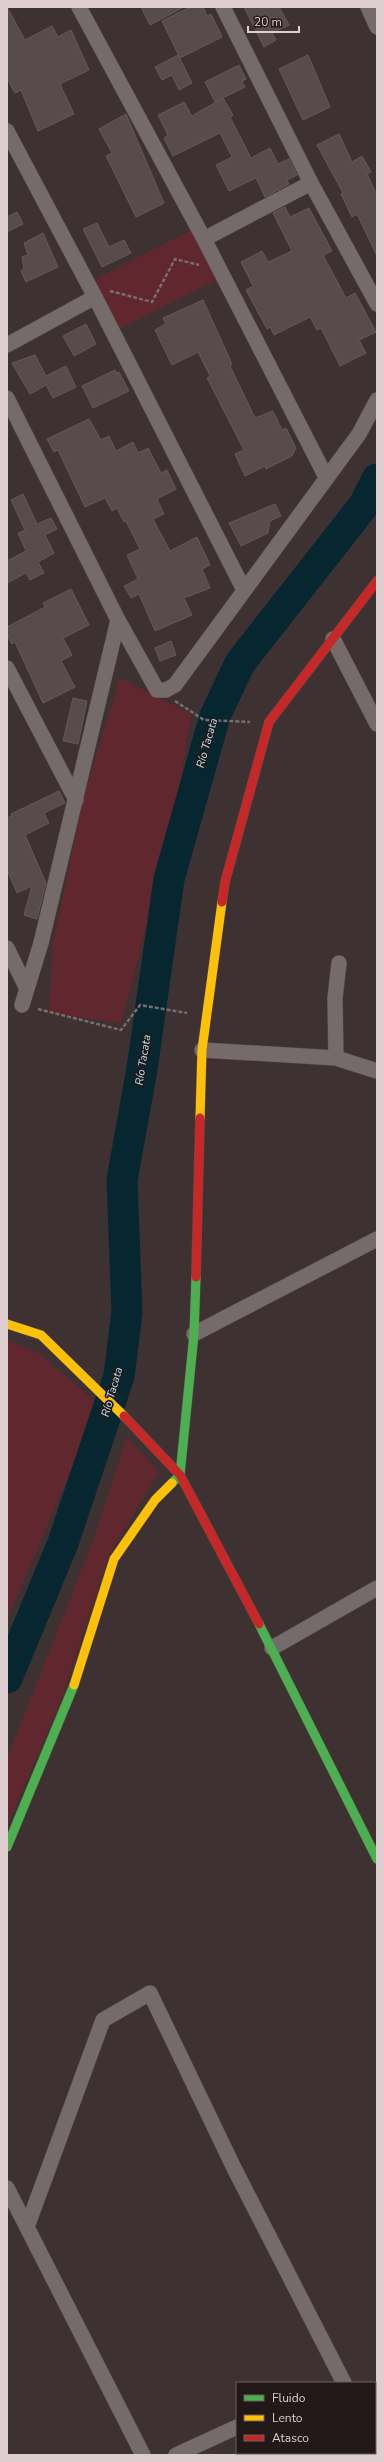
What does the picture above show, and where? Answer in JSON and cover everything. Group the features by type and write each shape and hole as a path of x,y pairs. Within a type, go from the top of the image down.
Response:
{"street":[{"path":"79,7 204,239 326,477"},
{"path":"223,7 311,183 377,304"},
{"path":"368,7 377,27"},
{"path":"7,131 92,291 244,590"},
{"path":"204,239 311,183"},
{"path":"7,345 92,291"},
{"path":"7,398 118,620 157,690 166,690 175,685 359,434 377,400"},
{"path":"7,1847 68,1703 114,1559 155,1500 180,1475 194,1334 202,1050 225,882 269,722 377,581"},
{"path":"22,1005 42,943 118,620"},
{"path":"333,639 377,724"},
{"path":"7,668 76,800"},
{"path":"7,948 27,989"},
{"path":"336,1058 335,998 339,963"},
{"path":"202,1050 336,1058 377,1071"},
{"path":"194,1334 377,1239"},
{"path":"7,1324 41,1335 106,1396 128,1422 180,1475 272,1648 377,1859"},
{"path":"272,1648 377,1588"},
{"path":"27,2228 103,2020 150,1993 339,2381"},
{"path":"7,2188 143,2455"},
{"path":"176,2455 236,2426"}],"path":[{"path":"92,291 152,302 175,260 219,270"},
{"path":"166,690 178,704 204,720 236,722"},
{"path":"22,1005 121,1030 140,1005 166,1010"}],"shaded area":[{"path":"191,230 216,280 119,329 94,280"},
{"path":"120,678 191,714 174,823 121,1023 49,1013 53,943 83,799"},
{"path":"7,1340 40,1354 99,1405 7,1619"},
{"path":"127,1437 159,1472 109,1555 61,1700 7,1826 7,1759 93,1541"}],"building":[{"path":"7,7 25,40 52,26 58,37 71,30 89,70 60,84 74,114 38,131 21,90 15,93 7,78"},
{"path":"141,7 184,7 150,25"},
{"path":"190,7 203,7 207,16 211,14 222,37 180,58 162,21"},
{"path":"244,7 279,7 289,25 272,33 276,40 264,47"},
{"path":"178,55 192,83 179,90 172,75 162,80 155,67"},
{"path":"308,55 330,107 303,120 279,69"},
{"path":"239,65 246,79 242,81 245,87 215,102 205,82"},
{"path":"223,98 233,115 230,117 251,158 270,148 278,164 289,159 297,175 287,180 289,184 265,197 256,178 229,191 216,165 232,157 220,133 173,156 164,138 168,135 158,115 184,102 192,116"},
{"path":"126,114 164,203 136,217 106,156 112,153 99,129"},
{"path":"339,134 352,162 362,156 371,172 367,174 377,195 377,256 357,214 352,217 341,194 343,193 317,145"},
{"path":"285,207 290,217 309,208 332,251 323,255 346,298 355,293 376,332 359,340 366,353 340,366 321,328 317,330 310,317 274,335 270,327 267,329 246,290 253,286 241,262 262,251 268,262 292,251 273,213"},
{"path":"17,212 23,224 7,232 7,217"},
{"path":"97,223 109,247 124,240 131,253 102,267 83,229"},
{"path":"43,233 58,267 26,282 21,271 24,269 22,257 28,255 24,243"},
{"path":"203,300 232,364 230,366 255,418 273,411 282,430 286,428 296,448 292,456 266,469 265,466 245,476 235,454 244,450 207,378 210,376 198,352 172,365 155,330 166,324 163,318"},
{"path":"86,324 96,344 74,356 63,336"},
{"path":"35,355 46,376 66,366 76,387 53,398 46,385 30,394 12,363"},
{"path":"115,370 116,373 119,372 129,391 93,408 82,386"},
{"path":"89,419 101,440 109,436 116,451 133,442 138,453 148,448 161,473 167,470 176,489 157,499 164,514 153,519 170,551 197,537 210,565 202,569 210,588 184,598 192,615 155,631 139,594 131,598 124,586 138,579 127,555 140,549 126,521 124,522 117,508 112,511 105,498 85,507 58,450 54,452 47,439"},
{"path":"23,494 37,524 51,518 57,529 45,535 54,553 38,562 44,573 30,580 26,573 7,583 7,561 26,551 18,533 25,530 11,500"},
{"path":"275,504 281,516 270,521 268,533 241,546 229,523"},
{"path":"71,589 89,625 63,638 72,655 61,661 75,687 43,703 15,642 12,644 7,635 7,627 45,607 43,603"},
{"path":"171,641 176,655 160,661 155,648"},
{"path":"73,698 87,701 78,744 63,741"},
{"path":"59,791 65,803 44,813 49,823 25,835 46,883 37,919 24,915 32,886 17,893 7,870 7,818 12,816 11,814"}],"waterway":[{"name":"Río Tacata","path":"7,1678 63,1543 119,1376 127,1312 122,1180 142,1069 169,879 215,716 240,663 364,505 377,479"}],"traffic: fast":[{"path":"172,1483 180,1475 194,1334 196,1277"},
{"path":"259,1624 377,1859"},
{"path":"7,1847 74,1685"}],"traffic: slow":[{"path":"200,1118 202,1050 222,902"},
{"path":"7,1324 41,1335 124,1416"},
{"path":"74,1685 114,1559 155,1500 172,1483"}],"traffic: jam":[{"path":"222,902 225,882 269,722 377,581"},
{"path":"196,1277 200,1118"},
{"path":"124,1416 180,1475 259,1624"}]}
